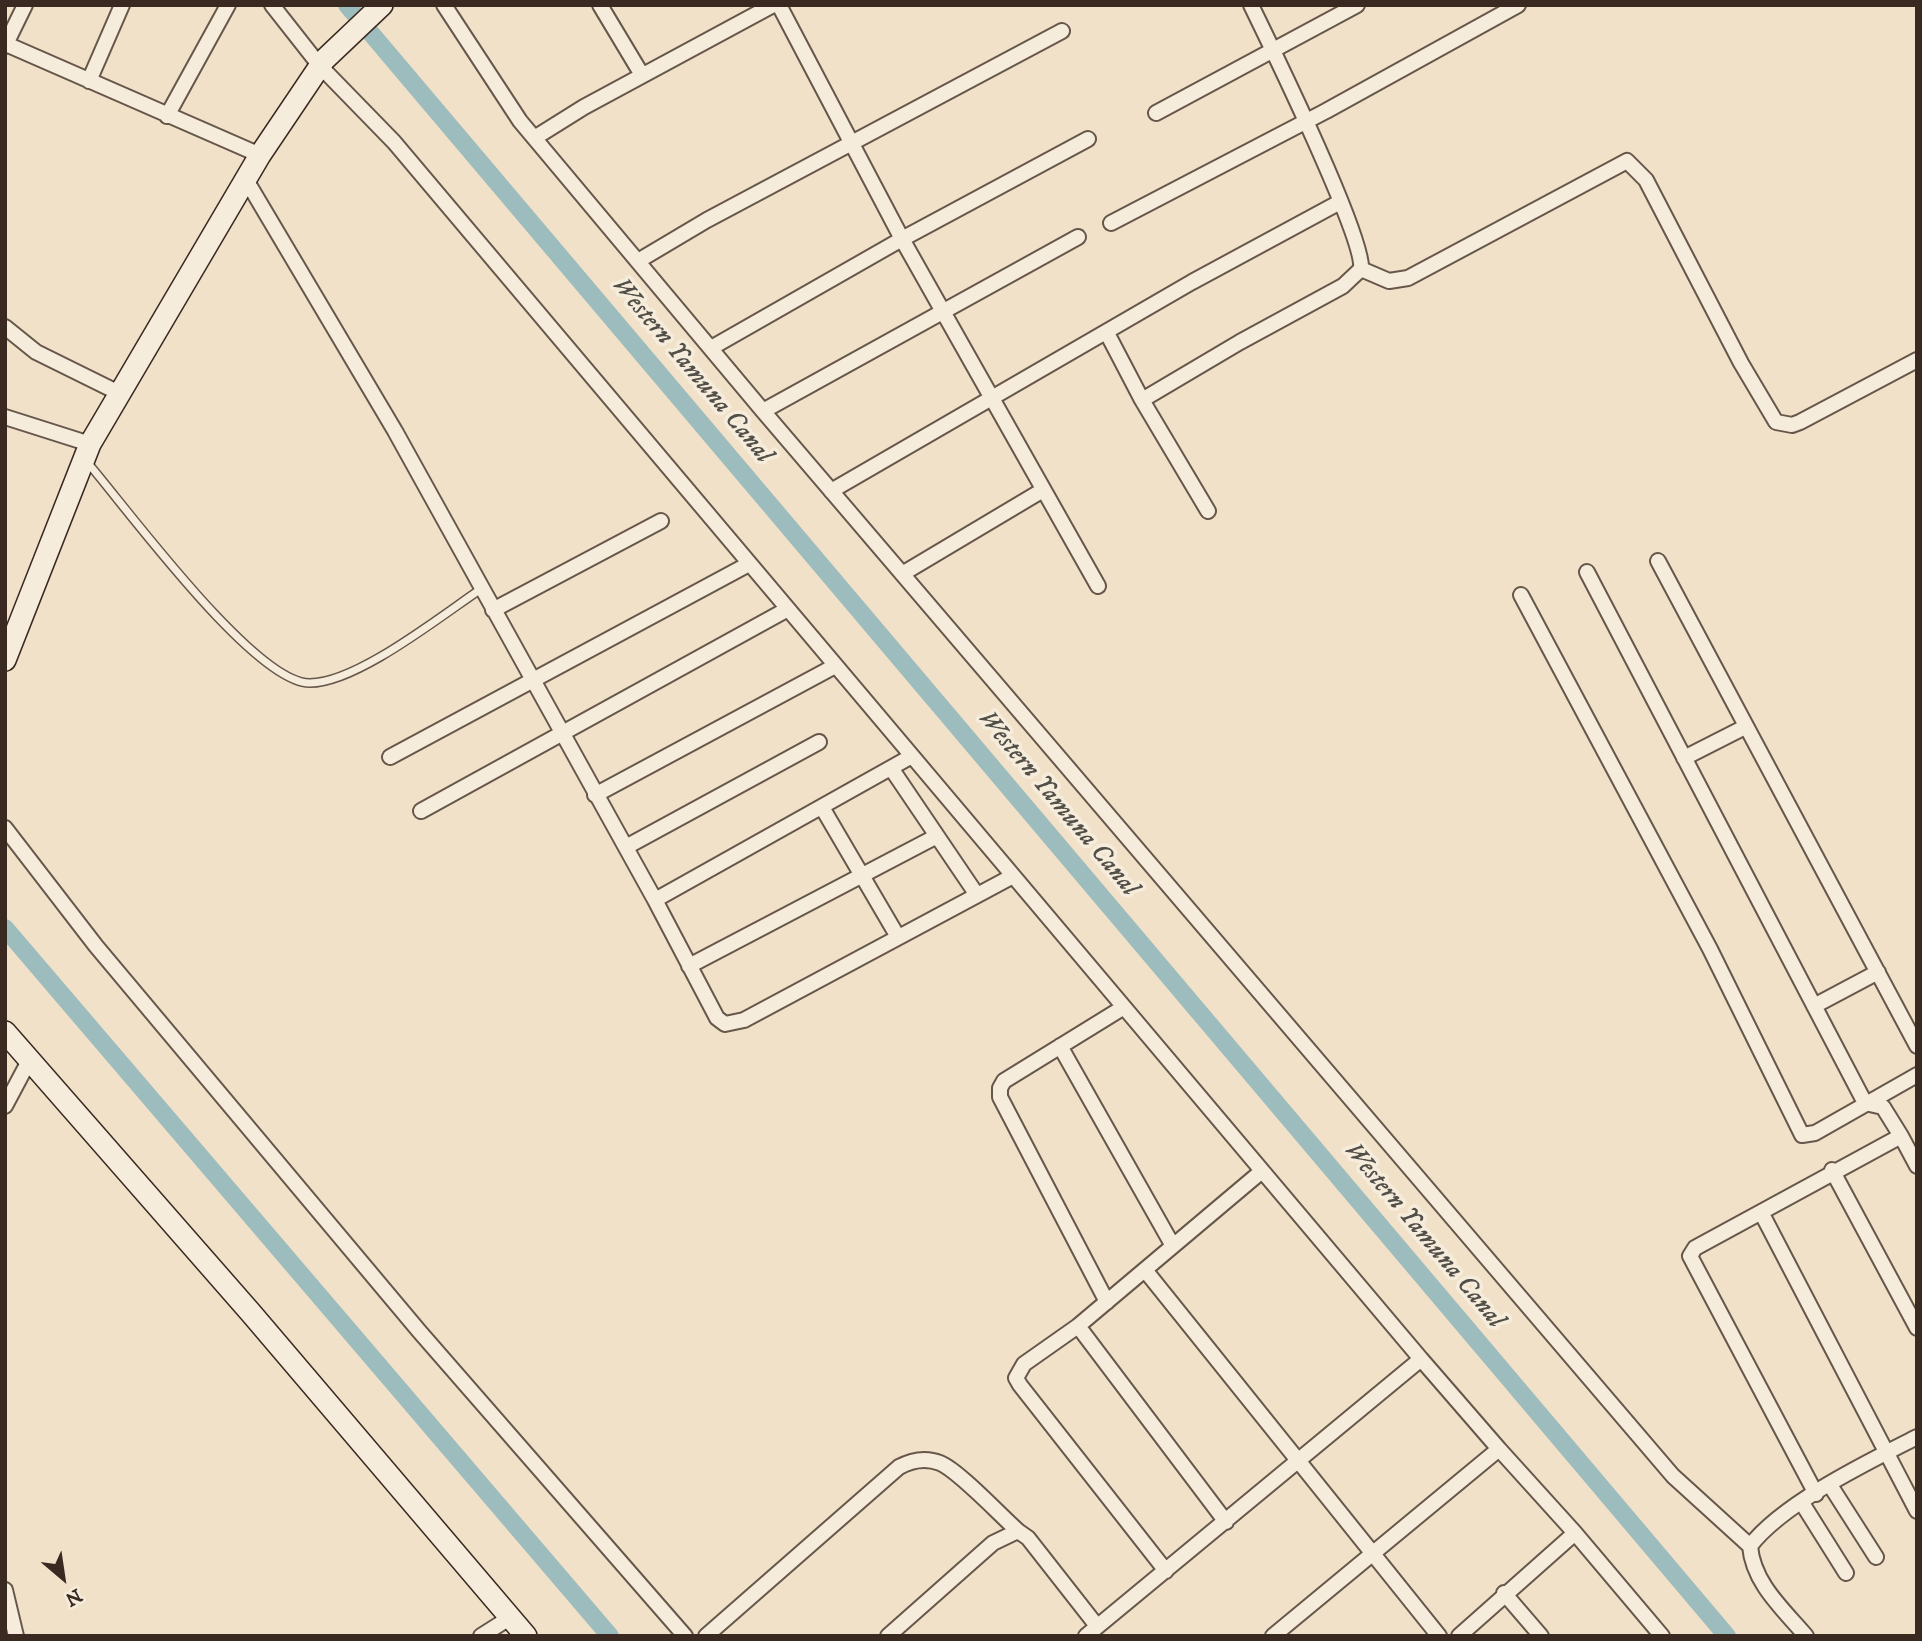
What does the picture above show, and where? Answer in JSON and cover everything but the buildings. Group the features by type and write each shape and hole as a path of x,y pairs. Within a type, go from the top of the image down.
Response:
{"main road":[{"path":"5,660 87,451 119,393 260,155 322,63 382,5"},
{"path":"5,1032 526,1636"}],"street":[{"path":"25,5 6,45 260,155"},
{"path":"89,81 122,5"},
{"path":"167,116 228,5"},
{"path":"272,5 394,142 747,565 912,756 1421,1359 1662,1636"},
{"path":"444,5 520,121 762,411 1674,1476 1750,1546"},
{"path":"600,5 642,75"},
{"path":"536,137 642,75 773,5"},
{"path":"779,5 849,143 1098,586"},
{"path":"1142,400 1240,342 1343,286 1361,269 1360,250 1340,202 1251,5"},
{"path":"1156,113 1357,5"},
{"path":"1111,223 1304,122 1493,11 1518,5"},
{"path":"638,261 849,143 1062,31"},
{"path":"711,348 902,239 1088,139"},
{"path":"1361,269 1389,281 1408,278 1627,161 1646,180 1741,363 1776,422 1792,425 1800,422 1917,360"},
{"path":"246,178 395,431 626,847 717,1018 725,1024 734,1024 1013,876"},
{"path":"831,491 1340,202"},
{"path":"762,411 1078,237"},
{"path":"5,327 36,352 119,393"},
{"path":"1107,332 1142,400 1208,510"},
{"path":"5,417 87,451"},
{"path":"902,574 1043,490"},
{"path":"493,610 661,521"},
{"path":"1658,561 1917,1046"},
{"path":"390,757 747,565"},
{"path":"1587,572 1865,1103 1888,1111 1917,1166"},
{"path":"1521,595 1710,949 1801,1135 1815,1133 1917,1075"},
{"path":"421,811 786,610"},
{"path":"595,795 835,666"},
{"path":"1684,758 1745,727"},
{"path":"626,847 819,742"},
{"path":"655,900 912,756"},
{"path":"891,768 976,895"},
{"path":"823,808 898,937"},
{"path":"5,828 96,946 419,1331 685,1636"},
{"path":"690,965 937,836"},
{"path":"1814,1006 1878,972"},
{"path":"1107,1302 1000,1097 1004,1081 1124,1007"},
{"path":"1060,1046 1173,1247"},
{"path":"5,1106 30,1059"},
{"path":"1816,1494 1690,1256 1695,1248 1832,1170 1901,1136"},
{"path":"1832,1170 1917,1328"},
{"path":"1166,1571 1016,1378 1024,1364 1078,1326 1262,1171"},
{"path":"1761,1212 1917,1511"},
{"path":"1144,1270 1439,1636"},
{"path":"1078,1326 1226,1522"},
{"path":"706,1636 909,1461 925,1459 943,1464 1028,1538 1091,1631 1421,1359"},
{"path":"1806,1636 1759,1580 1751,1560 1750,1546 1760,1532 1802,1503 1917,1437"},
{"path":"1273,1636 1499,1449"},
{"path":"1830,1485 1876,1557"},
{"path":"1802,1503 1846,1573"},
{"path":"888,1636 993,1543 1018,1531"},
{"path":"1459,1636 1504,1593 1575,1533"},
{"path":"5,1590 16,1636"},
{"path":"1504,1593 1541,1636"},
{"path":"481,1636 511,1617"}],"lane":[{"path":"87,451 234,635 270,667 291,680 310,684 330,680 358,668 481,589"}],"waterway":[{"name":"Western Yamuna Canal","path":"347,5 1727,1636"},
{"path":"5,928 610,1636"}]}
